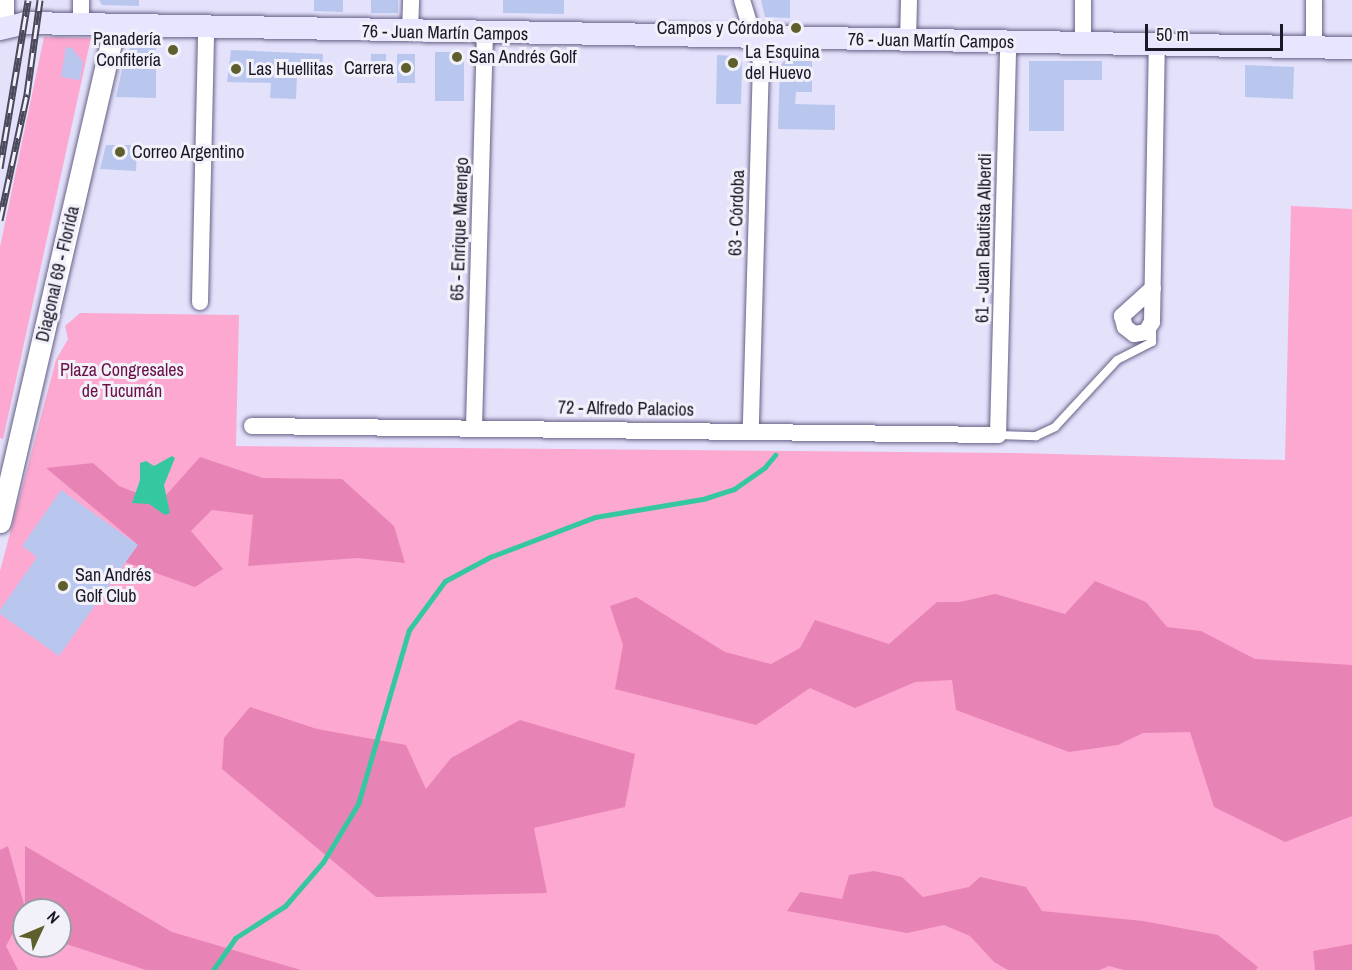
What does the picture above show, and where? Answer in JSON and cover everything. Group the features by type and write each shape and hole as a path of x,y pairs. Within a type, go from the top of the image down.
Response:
{"main road":[{"name":"76 - Juan Martín Campos","path":"3,27 81,25 1352,48"}],"street":[{"path":"3,27 6,0"},
{"path":"81,0 81,25"},
{"path":"410,32 411,0"},
{"name":"63 - Córdoba","path":"742,0 761,62 751,430"},
{"path":"908,41 909,0"},
{"path":"1083,0 1083,44"},
{"path":"1314,0 1314,48"},
{"name":"Diagonal 69 - Florida","path":"0,522 115,26"},
{"path":"200,302 206,29"},
{"name":"65 - Enrique Marengo","path":"474,426 485,33"},
{"name":"61 - Juan Bautista Alberdi","path":"998,435 1008,43"},
{"path":"1153,288 1122,316 1125,327 1134,334 1146,332 1152,322 1153,288 1157,44"},
{"name":"72 - Alfredo Palacios","path":"252,426 474,426 998,435"}],"lane":[{"path":"998,435 1036,436 1055,427 1117,360 1152,342 1152,322"}],"green space":[{"path":"44,37 91,38 3,439 0,438 0,247"},
{"name":"Plaza Congresales de Tucumán","path":"1291,206 1352,209 1352,970 0,970 0,571 56,360 68,339 65,326 80,313 239,315 236,446 1012,453 1285,460"}],"shaded area":[{"path":"172,456 175,458 164,485 170,513 165,515 149,504 132,503 140,480 140,463 146,461 154,466"},
{"path":"200,457 263,478 342,479 394,526 405,563 358,558 248,566 253,515 212,510 191,531 223,569 195,587 125,562 137,544 46,468 93,463 119,486 160,502"},
{"path":"1095,581 1146,602 1167,627 1201,631 1255,659 1352,665 1352,816 1285,842 1214,807 1190,732 1143,733 1118,745 1069,752 956,710 952,680 915,682 855,708 810,688 756,725 615,689 623,645 610,606 636,597 725,652 771,664 800,648 815,620 889,644 937,602 960,602 995,594 1065,614"},
{"path":"250,707 317,729 406,745 426,789 451,758 520,720 635,754 625,807 534,828 547,893 376,897 222,769 224,738"},
{"path":"8,846 22,898 12,898 12,935 6,946 18,970 0,970 0,850"},
{"path":"25,846 172,932 301,970 146,970 72,946 72,898 25,898"},
{"path":"874,871 902,877 923,897 969,887 980,877 1026,887 1042,911 1143,921 1218,935 1258,967 1256,970 1124,970 1109,966 1099,970 1008,970 994,962 970,936 944,925 907,933 787,911 800,892 842,899 849,875"},
{"path":"1352,944 1352,970 1315,970 1313,951"}],"building":[{"path":"99,0 139,0 139,6 102,5"},
{"path":"314,0 343,0 343,12 314,11"},
{"path":"371,0 398,0 398,13 371,13"},
{"path":"503,0 564,0 564,14 503,13"},
{"path":"761,0 790,0 790,18 765,17"},
{"path":"135,44 156,45 156,98 116,97 126,52"},
{"path":"66,47 72,48 83,62 80,80 61,77"},
{"path":"231,50 323,54 322,77 297,76 296,99 270,98 271,83 227,82"},
{"path":"435,52 464,52 464,101 435,101"},
{"path":"371,54 386,54 386,77 371,77"},
{"name":"Carrera","path":"397,54 415,54 415,83 397,83"},
{"path":"717,55 733,56 742,63 741,104 716,104"},
{"path":"788,57 812,57 812,92 796,92 795,104 835,105 835,130 778,129 780,65"},
{"path":"1029,61 1102,61 1102,80 1064,80 1064,131 1029,131"},
{"path":"1245,65 1294,67 1293,99 1245,97"},
{"path":"106,145 137,145 136,171 100,169"},
{"name":"San Andrés Golf Club","path":"61,490 138,545 59,656 0,614 0,610 37,557 22,546"}],"waterway":[{"path":"213,970 235,938 285,906 323,862 358,804 409,630 445,581 490,557 595,517 703,499 734,489 765,467 775,455"}],"railway":[{"path":"0,168 28,0"},
{"path":"0,220 27,94 40,0"}],"place":[{"name":"Campos y Córdoba","path":"796,28"},
{"name":"Panadería Confitería","path":"173,50"},
{"name":"San Andrés Golf","path":"457,57"},
{"name":"La Esquina del Huevo","path":"733,63"},
{"name":"Carrera","path":"406,68"},
{"name":"Las Huellitas","path":"236,69"},
{"name":"Correo Argentino","path":"120,152"},
{"name":"San Andrés Golf Club","path":"63,586"}]}
